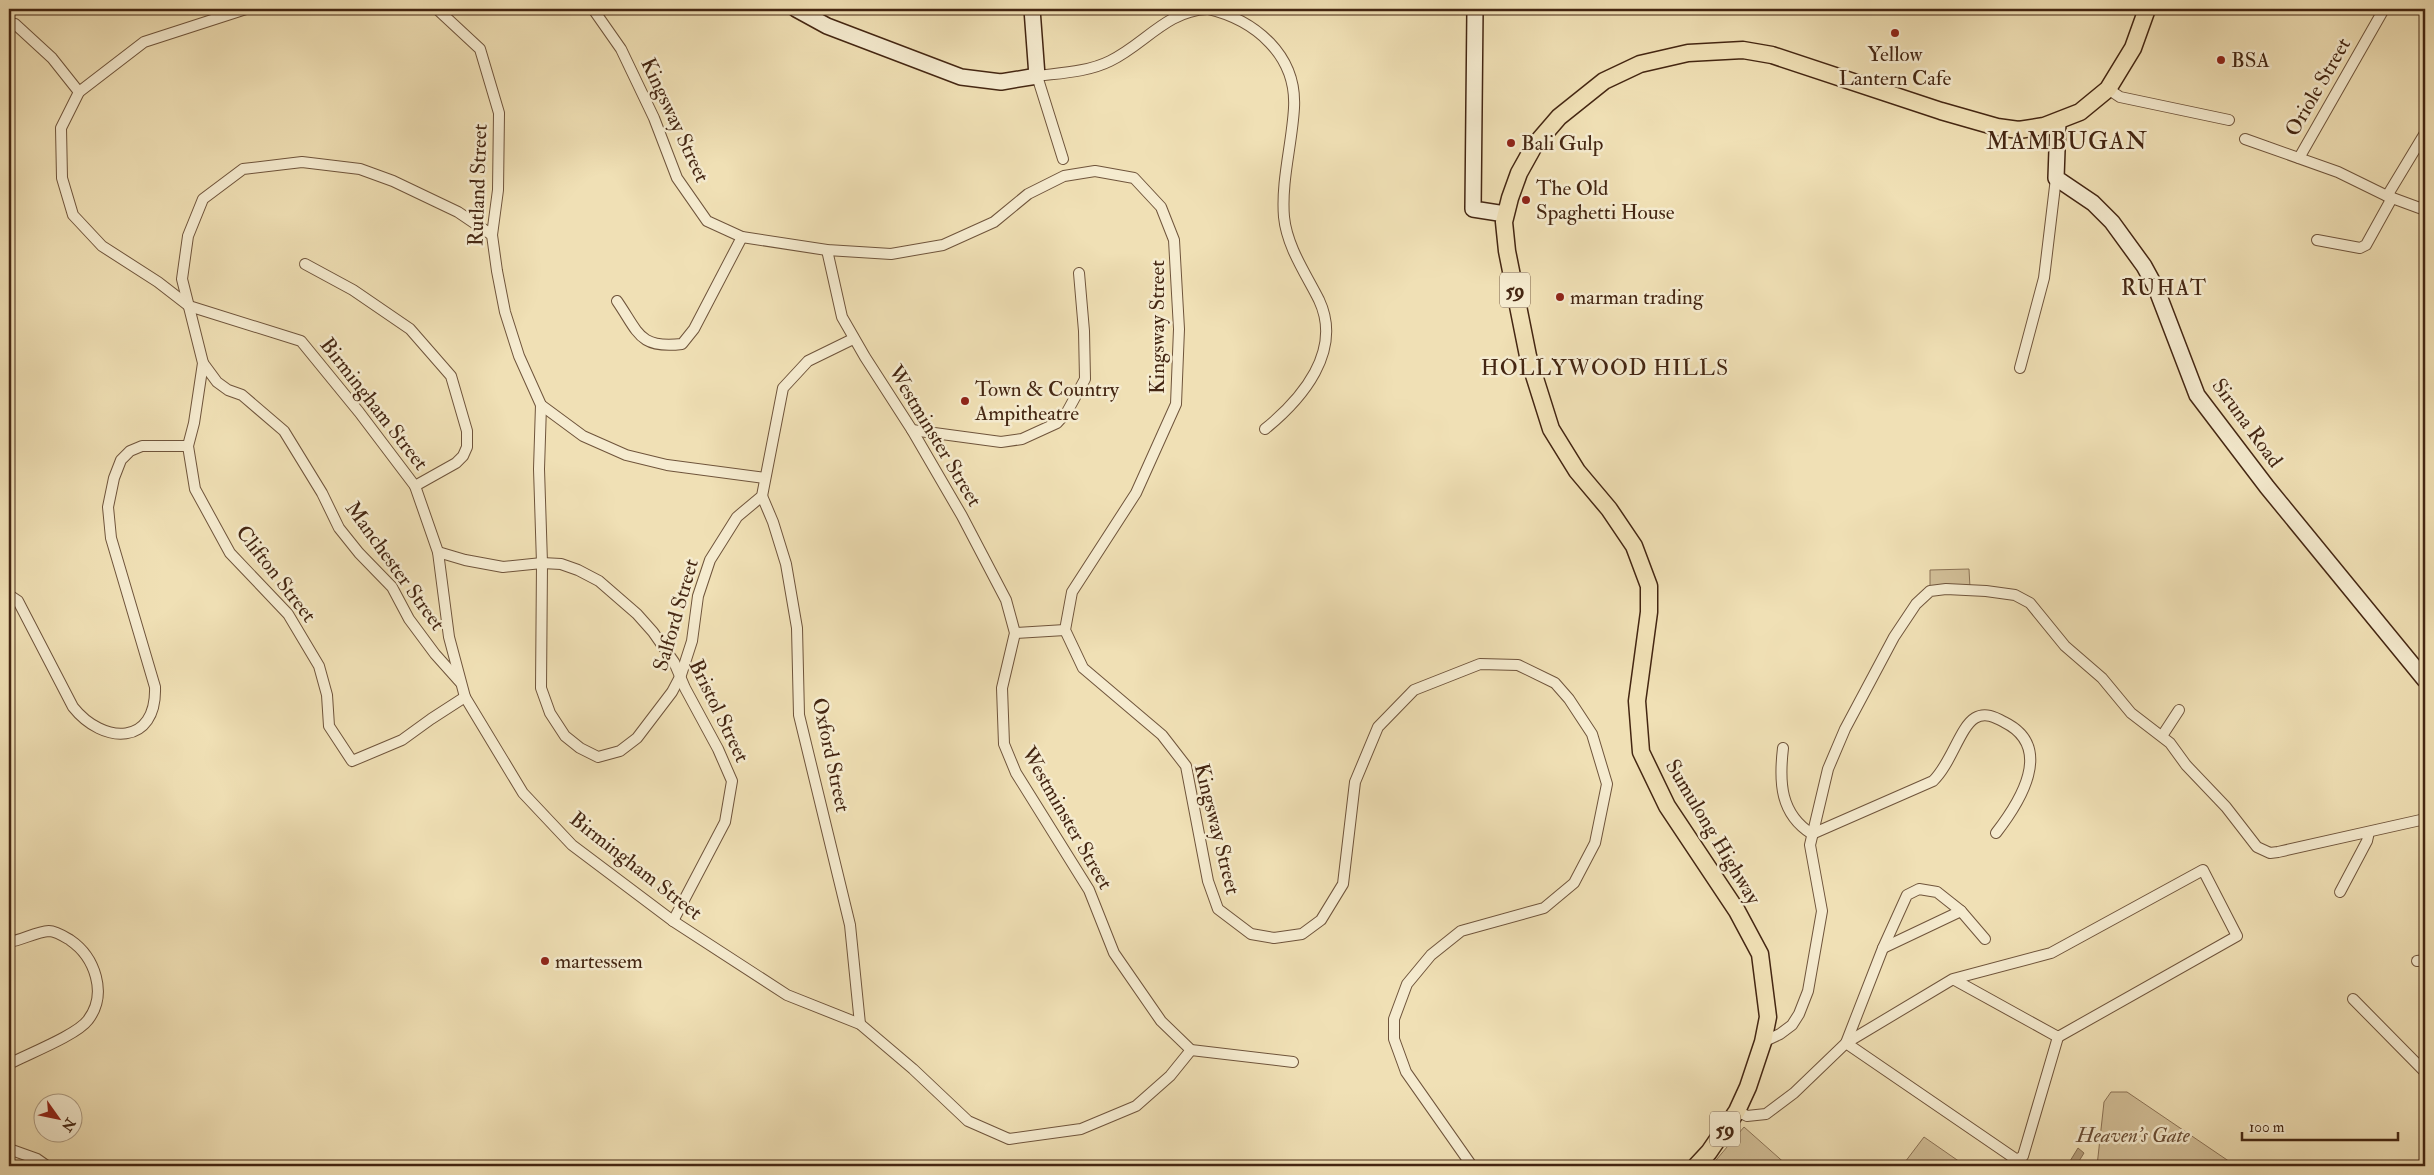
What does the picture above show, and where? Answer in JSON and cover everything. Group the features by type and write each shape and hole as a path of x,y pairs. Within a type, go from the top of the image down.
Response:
{"main road":[{"name":"Sumulong Highway","path":"1696,1166 1709,1152 1737,1111 1748,1087 1763,1042 1768,1017 1760,954 1737,911 1667,806 1641,752 1637,701 1649,612 1649,586 1634,546 1609,510 1577,472 1551,429 1528,356 1507,251 1505,214 1519,173 1534,146 1559,117 1580,98 1604,81 1640,64 1688,53 1743,50 1772,55 1941,111 1997,127 2019,130 2044,126 2080,112 2108,89 2133,48 2147,9"}],"street":[{"path":"189,306 158,282 102,246 73,215 62,178 61,128 79,92 144,42 246,9"},
{"name":"Rutland Street","path":"437,9 480,49 499,113 498,190 492,235 497,271 505,312 519,356 541,405 583,436 626,455 667,465 765,478"},
{"name":"Kingsway Street","path":"593,9 625,58 654,118 677,178 707,221 742,238 827,250 891,254 943,245 994,222 1028,194 1064,176 1095,170 1134,178 1161,207 1174,240 1179,329 1176,404 1136,493 1072,592 1065,630 1083,668 1162,735 1186,766 1208,881 1218,909 1250,934 1274,938 1302,934 1321,920 1343,884 1355,782 1378,727 1414,690 1480,664 1518,665 1555,683 1569,699 1592,734 1607,784 1595,843 1574,883 1544,908 1462,931 1431,955 1407,984 1394,1019 1394,1039 1406,1072 1472,1166"},
{"path":"796,9 827,26 960,77 1001,82 1108,62 1174,17 1190,10 1208,9 1228,14 1264,36 1280,52 1291,78 1294,106 1285,180 1284,217 1291,246 1320,303 1326,331 1319,366 1304,390 1284,414 1265,429"},
{"path":"1032,9 1037,76 1062,159"},
{"path":"1475,9 1473,210 1505,214"},
{"name":"Oriole Street","path":"2299,158 2384,9"},
{"path":"9,23 16,24 52,58 79,92"},
{"path":"2108,89 2120,97 2229,120"},
{"path":"2020,368 2044,278 2056,178 2058,121"},
{"path":"2317,240 2360,248 2366,245 2389,197 2425,132"},
{"path":"2245,139 2338,172 2389,197 2425,210"},
{"name":"Clifton Street","path":"465,698 402,740 352,761 329,726 327,695 319,666 288,614 230,553 195,488 188,446 194,423 203,363 182,279 188,236 203,199 243,169 302,162 360,169 423,194 458,212 492,235"},
{"name":"Siruna Road","path":"2056,178 2093,203 2112,222 2144,266 2156,288 2197,396 2267,488 2425,680"},
{"path":"617,301 643,340 660,347 682,344 694,329 742,238"},
{"name":"Westminster Street","path":"827,250 842,317 853,339 912,430 962,516 1006,600 1015,633 1002,688 1004,744 1016,773 1089,890 1114,953 1161,1021 1191,1050"},
{"path":"305,264 353,290 410,329 451,376 466,431 466,447 463,456 456,463 415,486"},
{"path":"912,430 1001,442 1022,438 1057,423 1067,412 1085,379 1084,331 1079,273"},
{"name":"Birmingham Street","path":"189,306 301,341 415,486 438,552 449,637 465,698 523,793 572,845 673,921 787,995 860,1024 913,1068 968,1121 1009,1139 1082,1128 1136,1106 1170,1076 1191,1050"},
{"path":"762,496 784,388 808,361 853,339"},
{"name":"Manchester Street","path":"203,363 217,382 228,390 242,395 284,431 322,493 339,528 359,553 392,587 409,619 435,654 461,683"},
{"name":"Salford Street","path":"541,405 539,468 542,563 541,688 550,713 565,736 580,748 598,757 620,751 637,738 672,692 681,675 692,641 698,596 710,560 737,517 762,496"},
{"path":"9,595 18,602 74,707 84,721 101,731 117,734 129,733 143,726 151,715 155,702 155,687 111,538 108,507 114,478 121,460 130,451 142,446 188,446"},
{"name":"Oxford Street","path":"762,496 773,522 786,564 797,628 799,715 850,925 860,1024"},
{"name":"Bristol Street","path":"438,552 465,560 503,567 542,563 561,564 599,580 654,632 681,675 685,688 718,749 732,781 725,822 673,921"},
{"path":"1763,1042 1780,1034 1792,1025 1799,1014 1808,991 1822,911 1818,879 1811,856 1812,834 1828,769 1845,729 1894,637 1922,596 1935,589 1986,591 2015,595 2026,600 2037,609 2065,646 2102,678 2131,713 2162,736 2262,851 2278,852 2425,819"},
{"path":"1015,633 1065,630"},
{"path":"2162,736 2179,710"},
{"path":"1812,834 1933,781 1947,765 1969,723 1984,715 1994,717 2018,730 2026,740 2030,754 2026,784 2022,794 1996,833"},
{"path":"1783,748 1781,783 1784,802 1797,824 1812,834"},
{"path":"2340,892 2367,841 2369,832"},
{"path":"1737,1111 1747,1116 1766,1114 1794,1093 1846,1043 1953,979 2051,953 2203,870 2238,936 2058,1036 2023,1156 2017,1160 1846,1043"},
{"path":"1846,1043 1883,948 1907,895 1920,889 1937,892 1961,911 1985,939"},
{"path":"1883,948 1961,911"},
{"path":"9,942 50,931 65,937 77,945 92,964 97,979 97,989 96,1004 88,1020 9,1064"},
{"path":"1953,979 2058,1036"},
{"path":"2353,999 2425,1072"},
{"path":"1191,1050 1293,1062"},
{"path":"9,1150 36,1159 47,1166"}],"green space":[{"path":"1969,569 1970,588 1930,588 1930,570"},
{"name":"Heaven's Gate","path":"2111,1092 2127,1092 2236,1166 2097,1166 2104,1102"},
{"path":"1744,1127 1788,1166 1711,1166"},
{"path":"1924,1137 1960,1162 1966,1166 1902,1166"}],"shaded area":[{"path":"2078,1148 2084,1153 2076,1166 2067,1166"}],"place":[{"name":"Yellow Lantern Cafe","path":"1895,33"},
{"name":"BSA","path":"2221,60"},
{"name":"Bali Gulp","path":"1511,143"},
{"name":"The Old Spaghetti House","path":"1526,200"},
{"name":"marman trading","path":"1560,297"},
{"name":"Town & Country Ampitheatre","path":"965,401"},
{"name":"martessem","path":"545,961"}],"district":[{"name":"MAMBUGAN","path":"2067,141"},
{"name":"RUHAT","path":"2164,288"},
{"name":"HOLLYWOOD HILLS","path":"1605,368"}]}
